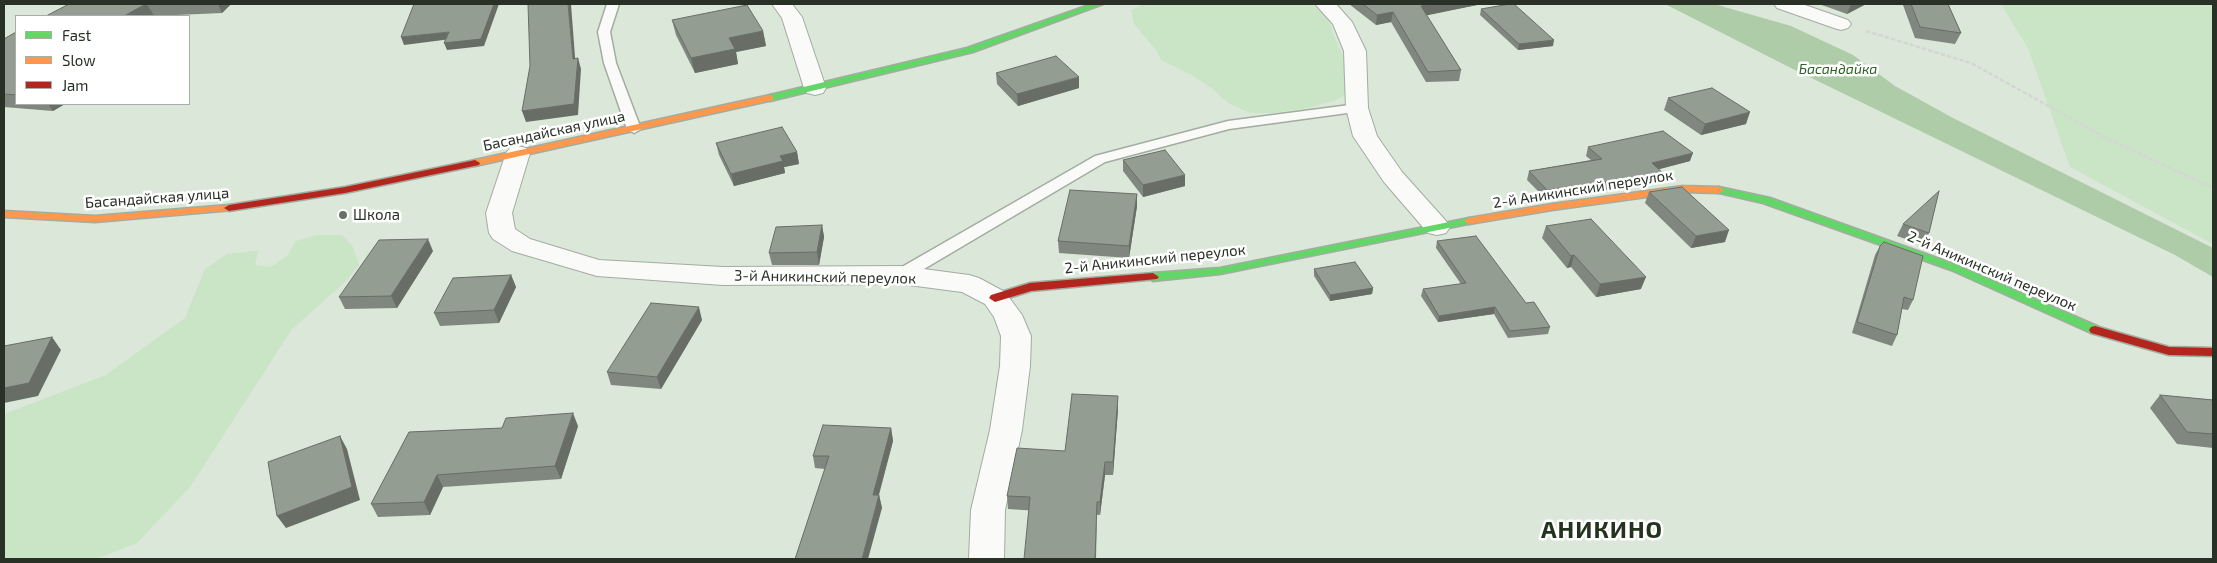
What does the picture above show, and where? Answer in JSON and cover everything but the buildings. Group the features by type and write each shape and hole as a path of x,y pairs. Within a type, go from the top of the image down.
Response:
{"street":[{"path":"782,4 792,17 815,88"},
{"name":"Басандайская улица","path":"4,214 95,219 229,208 344,190 634,129 815,88 970,50 1099,4"},
{"path":"1325,4 1342,22 1355,51 1357,108 1365,136 1393,177 1437,227"},
{"path":"1784,4 1841,24"},
{"name":"3-й Аникинский переулок","path":"518,153 499,213 502,233 521,245 597,268 722,276 901,275 969,284 995,298 1008,314 1016,336 1006,430 988,510 987,559"},
{"name":"2-й Аникинский переулок","path":"995,298 1030,287 1220,271 1437,227 1552,208 1683,189 1722,190 1766,200 1955,268 2100,332 2169,350 2213,352"}],"lane":[{"path":"613,4 604,32 610,63 634,129"},
{"path":"901,275 1100,159 1228,125 1357,108"}],"path":[{"path":"1841,24 1971,63 2108,139 2213,188"}],"shaded area":[{"path":"1144,4 1311,4 1327,16 1338,46 1351,70 1354,90 1336,100 1308,108 1274,113 1250,113 1228,103 1213,89 1190,74 1161,60 1156,50 1134,24 1131,10"},
{"path":"2001,4 2213,4 2213,244 2070,167 2028,48"},
{"path":"317,235 342,235 352,245 359,265 343,284 292,329 190,487 137,543 96,559 4,559 4,414 106,375 185,318 205,269 227,254 258,251 255,265 271,267 287,256 296,241"}],"water":[{"name":"Басандайка","path":"1665,4 1714,4 1791,26 1853,55 1895,86 1953,118 2213,248 2213,277 2175,255 1791,68"}],"traffic: fast":[{"path":"770,98 970,50 1099,4"},
{"path":"1719,190 1766,200 1955,268 2095,330"},
{"path":"1153,277 1220,271 1469,221"}],"traffic: slow":[{"path":"475,163 770,98"},
{"path":"1469,221 1552,207 1683,189 1719,190"},
{"path":"4,214 95,219 229,208"}],"traffic: jam":[{"path":"229,208 345,190 475,163"},
{"path":"995,298 1030,287 1153,277"},
{"path":"2095,330 2169,351 2213,352"}],"place":[{"name":"Школа","path":"343,215"}],"district":[{"name":"АНИКИНО","path":"1602,530"}]}
